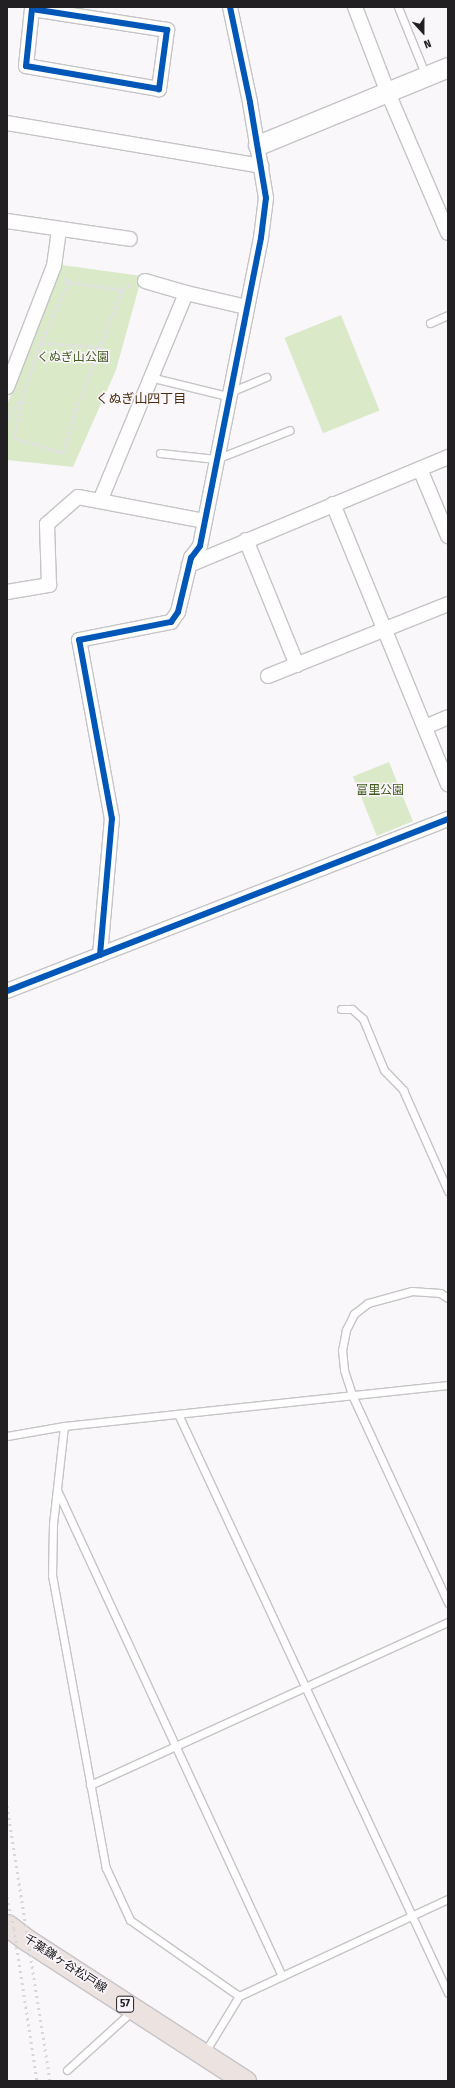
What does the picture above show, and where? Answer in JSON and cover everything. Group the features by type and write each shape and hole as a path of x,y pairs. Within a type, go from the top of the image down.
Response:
{"main road":[{"name":"千葉鎌ヶ谷松戸線","path":"7,1925 27,1940 204,2054 241,2080"}],"street":[{"path":"100,955 112,819 79,640 171,622 178,612 191,558 200,546 246,307 261,238 266,198 258,145 230,7"},
{"path":"355,7 388,93 447,229"},
{"path":"32,8 167,30 159,89 26,66 32,8"},
{"path":"258,145 388,93 448,67"},
{"path":"7,123 261,166"},
{"path":"7,220 130,239"},
{"path":"7,387 52,269 59,229"},
{"path":"145,281 186,293 246,307"},
{"path":"100,501 186,293"},
{"path":"189,565 448,457"},
{"path":"420,469 448,536"},
{"path":"7,592 49,585 47,524 78,497 204,521"},
{"path":"334,504 448,784"},
{"path":"246,540 296,665"},
{"path":"268,676 448,604"},
{"path":"425,727 448,717"},
{"path":"7,991 448,819"}],"lane":[{"path":"398,7 426,76"},
{"path":"430,323 448,315"},
{"path":"158,379 223,395 266,377"},
{"path":"160,453 216,459 290,430"},
{"path":"341,1009 352,1010 363,1019 384,1070 403,1090 448,1191"},
{"path":"448,1298 440,1294 412,1291 368,1303 354,1314 346,1330 342,1350 344,1370 352,1395 448,1603"},
{"path":"7,1436 64,1426 448,1385"},
{"path":"178,1414 304,1687 448,1992"},
{"path":"64,1426 53,1524 52,1575 106,1868 130,1920 239,1996"},
{"path":"57,1490 282,1976"},
{"path":"90,1785 448,1622"},
{"path":"204,2054 239,1996 448,1899"},
{"path":"67,2070 134,2009"}],"path":[{"path":"52,269 69,282 122,290"},
{"path":"69,282 41,343 22,396 14,438 62,453 75,411 122,290 138,279 145,281"},
{"path":"41,343 100,347"},
{"path":"7,419 22,396"}],"green space":[{"name":"くぬぎ山公園","path":"62,265 142,276 116,370 73,467 7,460 7,405"},
{"path":"341,315 380,410 323,433 284,338"},
{"name":"富里公園","path":"389,762 413,821 377,836 353,777"}],"railway":[{"path":"7,1806 50,2081"},
{"path":"7,1897 14,1929 37,2081"}],"cycle path":[{"path":"32,7 26,66 159,89 167,30 32,9"},
{"path":"100,955 112,819 79,640 171,622 178,612 191,558 200,546 261,238 266,198 250,102 230,7"},
{"path":"7,991 448,819"}],"district":[{"name":"くぬぎ山四丁目","path":"141,399"}]}
